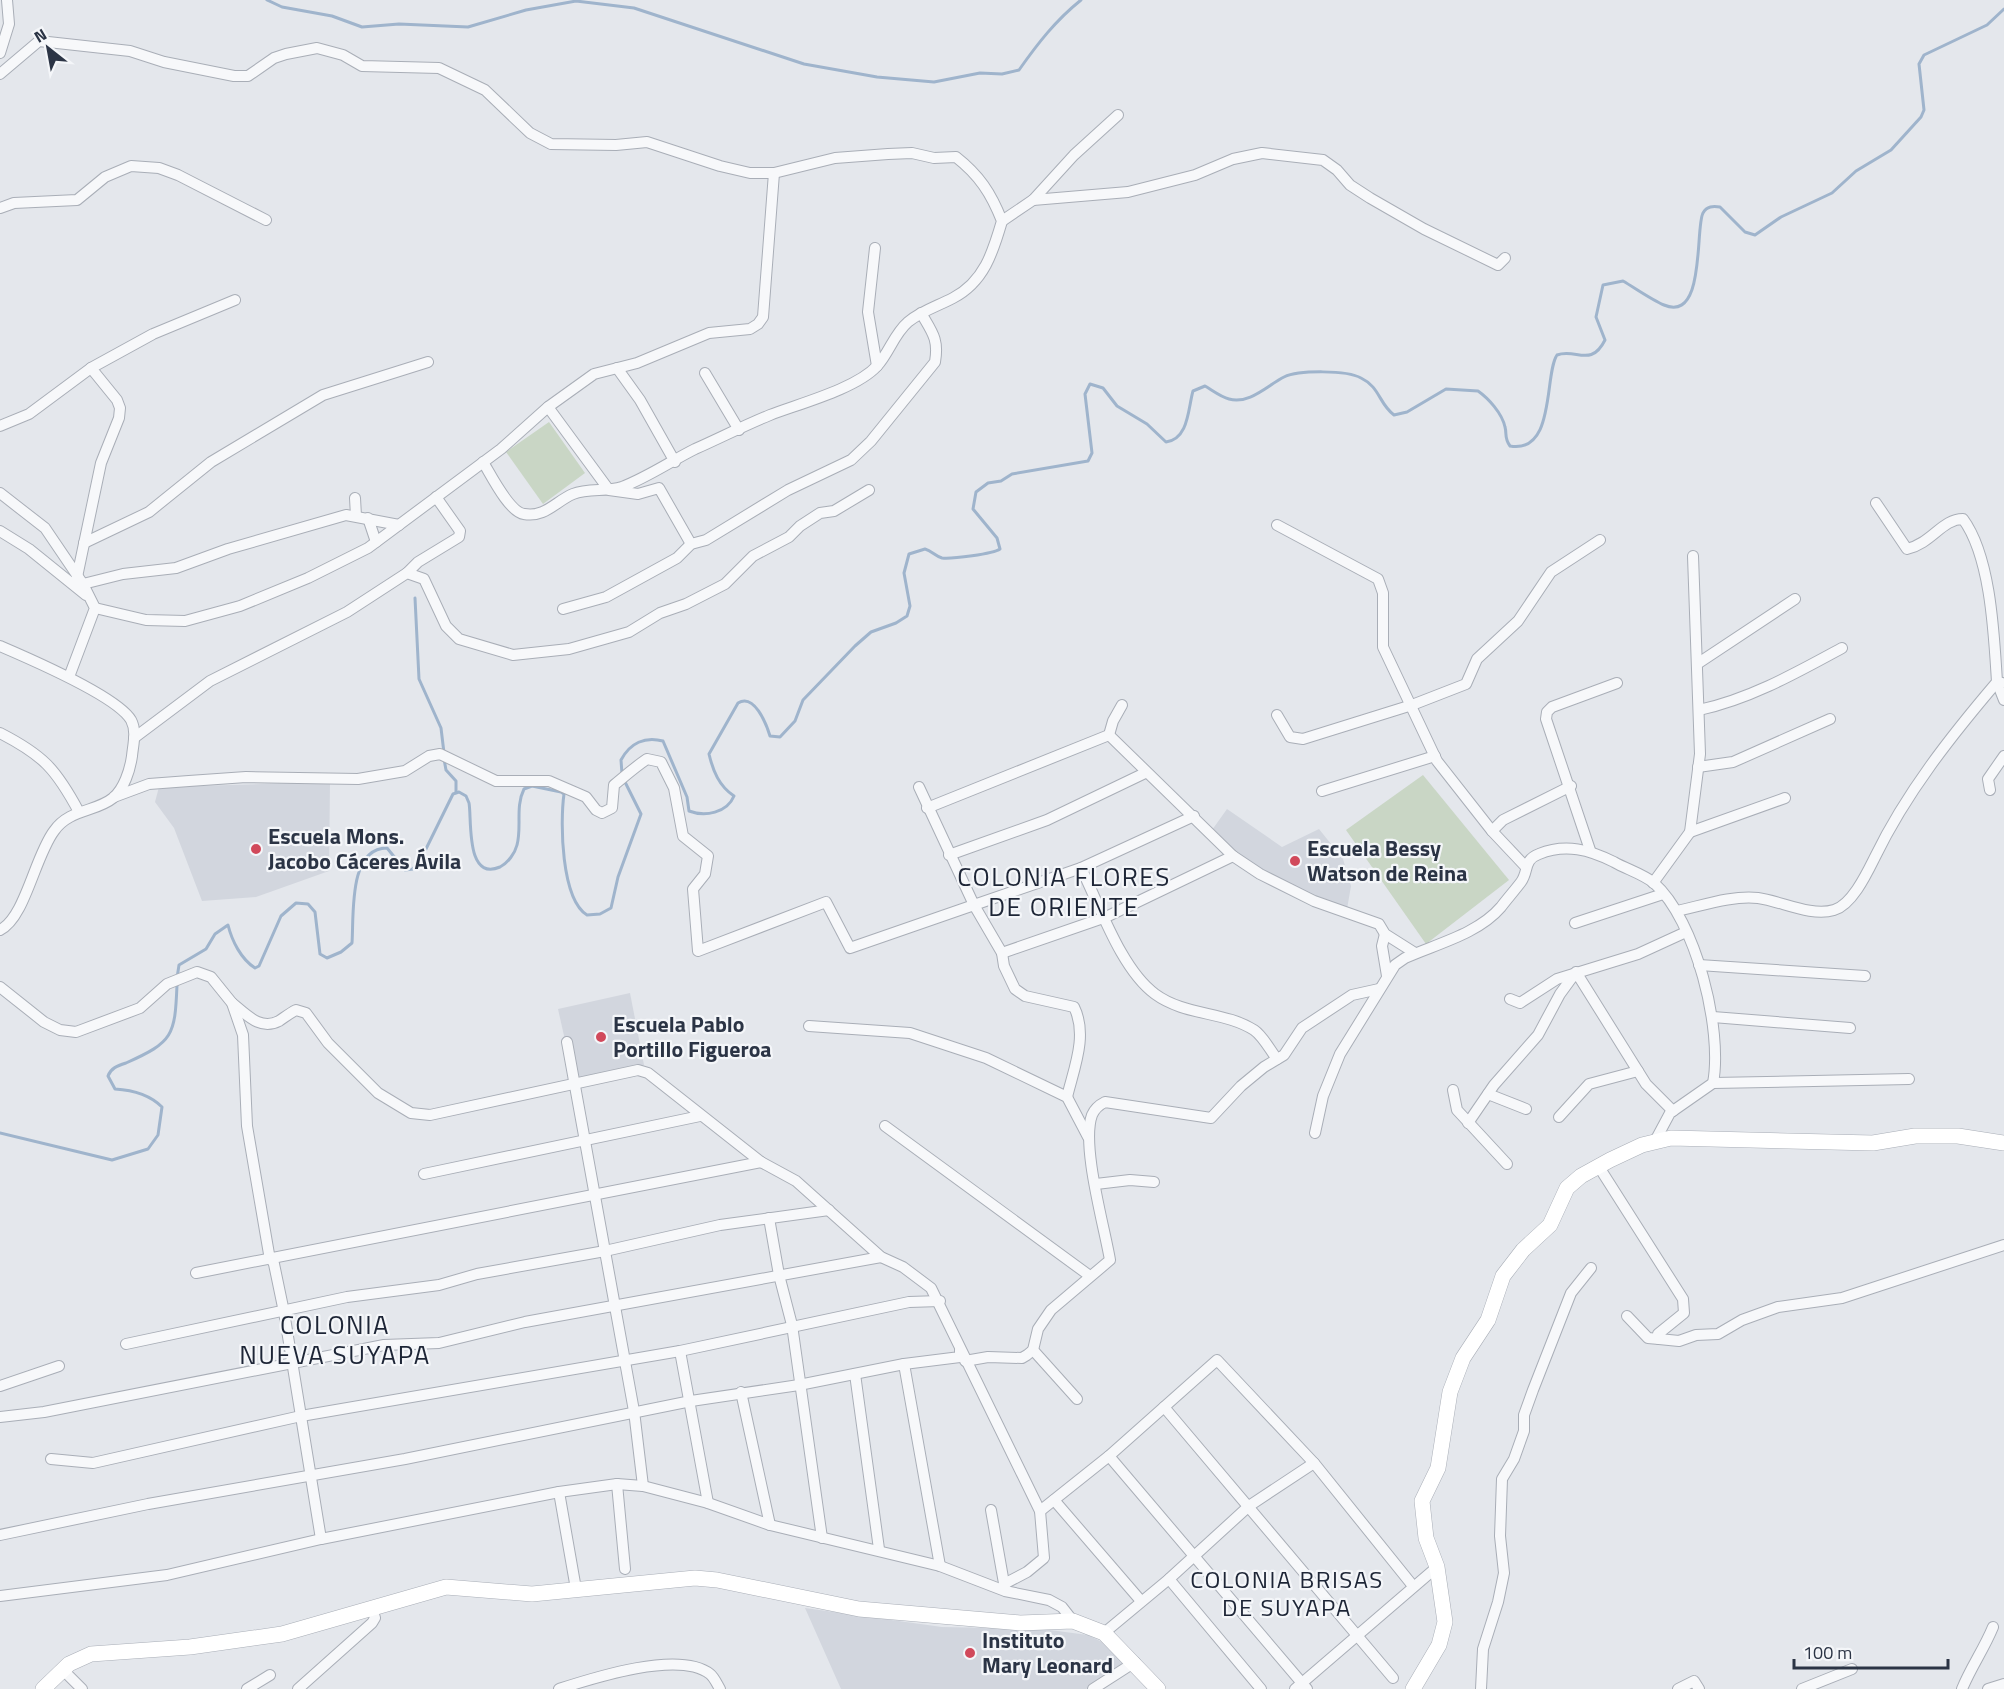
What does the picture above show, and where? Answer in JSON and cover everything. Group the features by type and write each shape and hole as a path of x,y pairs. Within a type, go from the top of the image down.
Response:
{"street":[{"path":"0,53 9,24 7,0"},
{"path":"0,74 39,41 130,51 164,62 234,76 248,76 274,58 286,54 325,48 362,66 439,68 485,90 530,133 551,144 616,145 647,142 663,145 689,157 750,173 774,173 835,158 912,153 934,158 956,157 976,172 991,194 1002,220"},
{"path":"483,462 509,504 522,514 538,514 549,510 574,493 625,486 675,462 694,450 770,415 813,402 858,379 877,366 888,346 907,323 921,313 955,297 975,282 987,267 1002,220 1033,200 1074,155 1118,115"},
{"path":"1033,200 1128,192 1195,175 1233,159 1262,153 1323,160 1337,170 1350,185 1424,229 1498,264 1505,258"},
{"path":"0,208 14,203 77,200 105,177 130,166 159,168 178,175 266,220"},
{"path":"0,531 29,549 93,603 146,620 185,621 240,606 308,578 376,542 483,462 548,407 594,374 637,363 709,333 750,329 758,324 763,317 774,173"},
{"path":"875,248 868,312 877,366"},
{"path":"0,426 29,414 91,368 153,333 235,300"},
{"path":"563,609 606,597 677,558 691,544 706,540 788,490 851,460 871,441 935,362 938,347 935,336 921,313"},
{"path":"84,543 148,512 211,462 323,394 428,362"},
{"path":"80,580 84,543 101,463 119,418 120,408 117,400 91,368"},
{"path":"617,368 640,400 675,462"},
{"path":"705,373 739,430"},
{"path":"548,407 609,490 638,494 660,488 691,544"},
{"path":"407,573 424,579 446,626 459,639 513,655 569,649 629,632 660,613 686,604 725,584 753,556 789,537 800,526 820,513 834,511 869,490"},
{"path":"0,493 45,528 93,603 69,677"},
{"path":"134,738 210,681 347,612 407,573 418,562 459,537 460,531 436,497"},
{"path":"355,498 362,517 376,542"},
{"path":"1876,503 1907,549 1922,546 1953,519 1963,519 1971,530 1992,604 2004,700"},
{"path":"80,580 176,568 228,549 346,515 399,525"},
{"path":"1277,525 1378,579 1383,593 1381,641 1435,756 1492,831 1525,866"},
{"path":"1276,715 1290,737 1296,740 1412,705 1466,684 1477,659 1518,621 1551,572 1600,540"},
{"path":"1653,883 1690,832 1698,767 1699,710 1693,556"},
{"path":"1697,664 1795,599"},
{"path":"0,646 69,677 126,714 132,722 134,738 129,771 114,797"},
{"path":"1699,710 1727,704 1793,675 1842,648"},
{"path":"1590,850 1571,786 1546,719 1546,712 1552,707 1617,683"},
{"path":"1677,911 1756,897 1821,911 1833,910 1845,905 1872,864 1893,820 1942,750 2001,683"},
{"path":"1109,735 1122,705"},
{"path":"1698,767 1733,762 1830,719"},
{"path":"0,733 26,747 59,775 79,812"},
{"path":"1109,735 1145,773 1194,816 1233,856 1260,874 1314,901 1379,924 1384,934 1415,954"},
{"path":"927,808 1109,735"},
{"path":"0,930 5,927 23,902 34,866 49,837 60,824 79,812 114,797 159,783 246,777 358,779 405,771 429,756 444,755 496,780 549,781 586,797 596,810 602,813 612,808 614,785 631,769 647,759 661,762 674,788 683,836 708,856 705,874 693,889 700,952 826,902 850,948 1080,868 1194,816"},
{"path":"1322,791 1435,756"},
{"path":"1990,790 1988,779 2004,756"},
{"path":"949,855 1047,820 1145,773"},
{"path":"1492,831 1503,820 1571,786"},
{"path":"919,787 949,855 1002,953 1004,966 1015,989 1025,996 1074,1007 1081,1021 1080,1038 1067,1097"},
{"path":"1690,832 1785,798"},
{"path":"1316,1133 1323,1096 1340,1054 1379,989 1399,961 1473,929 1492,915 1522,880 1525,866 1531,858 1542,852 1590,850 1653,883 1677,911 1699,965 1713,1017 1716,1055 1713,1083"},
{"path":"1002,953 1048,935 1106,917 1233,856"},
{"path":"1080,868 1131,969 1155,994 1177,1005 1226,1017 1256,1032 1277,1059"},
{"path":"1575,923 1663,894"},
{"path":"1510,999 1520,1003 1544,986 1576,972 1638,954 1686,932"},
{"path":"1384,934 1382,946 1388,976"},
{"path":"1699,965 1865,976"},
{"path":"1576,972 1638,1071 1672,1111"},
{"path":"1468,1123 1488,1094 1538,1035 1560,994 1576,972"},
{"path":"0,987 44,1022 60,1030 75,1032 140,1008 172,982 191,974 207,973 232,1003 260,1024 266,1025 296,1010 303,1011 328,1043 378,1094 411,1113 430,1115 638,1070 662,1082 700,1116 760,1162 796,1181 881,1257 903,1267 932,1288 940,1300 965,1361 1040,1511 1044,1558 1005,1588"},
{"path":"1088,1137 1092,1114 1098,1105 1105,1102 1211,1118 1241,1086 1284,1055 1302,1028 1352,995 1379,989"},
{"path":"232,1003 244,1039 247,1126 284,1312 321,1539"},
{"path":"1713,1017 1850,1028"},
{"path":"809,1026 910,1033 986,1058 1067,1097 1088,1137 1110,1260 1051,1310 1038,1329 1033,1350 1022,1358 988,1357 965,1361"},
{"path":"567,1042 634,1411 643,1486"},
{"path":"1559,1117 1589,1084 1638,1071"},
{"path":"1655,1141 1672,1111 1713,1083 1909,1079"},
{"path":"1454,1090 1457,1110 1507,1164"},
{"path":"1488,1094 1526,1109"},
{"path":"424,1174 700,1116"},
{"path":"885,1126 1090,1276"},
{"path":"1413,1689 1443,1635 1445,1622 1437,1567 1426,1538 1422,1501 1438,1468 1450,1392 1463,1358 1488,1320 1503,1276 1523,1250 1550,1226 1567,1188 1581,1176 1599,1167 1655,1141 1671,1138 1800,1139 1873,1143 1915,1136 1936,1136 2004,1143"},
{"path":"196,1273 272,1260 760,1162"},
{"path":"1599,1167 1683,1299 1684,1313 1658,1334 1659,1339"},
{"path":"1096,1184 1130,1180 1154,1182"},
{"path":"126,1344 347,1297 439,1285 477,1274 605,1251 720,1225 828,1210"},
{"path":"769,1218 779,1275 792,1325 822,1538"},
{"path":"1627,1316 1648,1338 1680,1341 1696,1335 1718,1334 1742,1320 1778,1307 1842,1298 2004,1245"},
{"path":"0,1417 44,1412 384,1346 440,1343 525,1322 881,1257"},
{"path":"1481,1689 1482,1649 1498,1602 1504,1573 1500,1536 1502,1479 1517,1449 1533,1390 1571,1293 1591,1268"},
{"path":"51,1459 93,1463 301,1416 681,1351 792,1325 909,1302 940,1300"},
{"path":"0,1535 148,1504 268,1481 309,1476 634,1411 741,1392 799,1385 904,1364 960,1357 960,1350"},
{"path":"1033,1350 1077,1399"},
{"path":"681,1351 708,1503"},
{"path":"1040,1511 1109,1456 1217,1360 1314,1463 1413,1586"},
{"path":"904,1364 940,1566"},
{"path":"0,1386 59,1366"},
{"path":"855,1374 879,1550"},
{"path":"741,1392 770,1525"},
{"path":"1164,1407 1393,1678"},
{"path":"1109,1456 1195,1555 1301,1687 1357,1635 1437,1567"},
{"path":"1104,1633 1169,1579 1249,1506 1314,1463"},
{"path":"617,1484 625,1569"},
{"path":"0,1596 167,1575 321,1539 559,1492 617,1484 643,1486 708,1503 770,1525 940,1566 1055,1603 1073,1621"},
{"path":"559,1492 576,1589"},
{"path":"1054,1500 1142,1602"},
{"path":"991,1510 1005,1588"},
{"path":"42,1689 62,1669 91,1654 190,1647 282,1634 457,1586 524,1594 705,1579 859,1609 1020,1623 1073,1621 1104,1633 1135,1662 1158,1689"},
{"path":"1169,1579 1261,1689"},
{"path":"298,1689 372,1623 375,1618 372,1608"},
{"path":"1962,1689 1970,1670 1983,1652 1993,1627"},
{"path":"1093,1689 1135,1662"},
{"path":"559,1689 595,1677 654,1665 698,1668 712,1675 720,1689"},
{"path":"62,1669 82,1689"},
{"path":"1802,1689 1852,1669"},
{"path":"247,1689 270,1675"},
{"path":"1678,1689 1694,1681 1699,1689"},
{"path":"1988,1689 2004,1684"}],"shaded area":[{"name":"Escuela Mons. Jacobo Cáceres Ávila","path":"330,782 329,871 256,897 202,901 174,828 155,802 159,787"},
{"name":"Escuela Bessy Watson de Reina","path":"1227,809 1282,847 1319,829 1343,859 1351,886 1347,909 1300,892 1250,864 1212,830"},
{"name":"Escuela Pablo Portillo Figueroa","path":"630,993 644,1065 574,1080 558,1009"},
{"name":"Instituto Mary Leonard","path":"805,1608 942,1627 1042,1629 1088,1635 1104,1643 1126,1664 1086,1689 841,1689"}],"green space":[{"path":"549,422 585,473 543,504 506,452"},
{"path":"1423,775 1509,880 1426,944 1346,830"}],"waterway":[{"path":"267,0 282,7 332,16 362,27 399,24 468,27 526,10 576,1 634,8 804,64 877,77 934,82 980,73 1002,74 1019,70 1048,32 1081,0"},
{"path":"622,774 621,760 633,745 650,739 663,741 687,797 689,811 702,814 715,812 731,802 734,796 717,778 709,754 738,703 744,701 754,706 762,717 770,736 780,737 795,721 803,700 855,646 871,632 896,623 907,616 910,606 904,573 909,554 925,549 942,558 954,558 1000,549 997,538 973,509 976,492 988,483 1001,481 1012,474 1088,461 1092,453 1085,394 1090,384 1103,388 1117,406 1147,424 1166,442 1174,440 1183,429 1193,391 1205,386 1223,397 1236,400 1251,397 1291,375 1311,372 1345,373 1361,378 1372,386 1394,415 1407,412 1446,389 1478,391 1501,416 1510,446 1525,445 1535,438 1542,426 1553,365 1557,355 1564,353 1589,355 1600,348 1605,340 1596,317 1603,285 1623,281 1659,303 1677,307 1687,300 1693,287 1701,222 1706,209 1720,207 1745,232 1755,235 1781,217 1832,193 1856,171 1891,150 1921,117 1924,110 1919,64 1924,55 1987,25 2004,9"},
{"path":"415,598 419,679 441,728 444,753"},
{"path":"444,759 446,770 456,781 456,792"},
{"path":"177,978 179,965 206,949 215,934 228,925 241,955 255,968 259,966 281,916 296,903 308,904 315,912 320,954 327,958 341,952 352,943 356,885 365,859 374,851 387,848 405,870 413,869 422,857 453,794 459,792 466,796 469,803 471,834 476,857 481,865 489,869 503,865 511,858 516,848 520,803 524,789 532,786 564,794 562,822 567,877 578,906 587,915 600,914 611,908 618,877 641,814 624,780"},
{"path":"0,1133 112,1160 148,1149 158,1135 162,1107 152,1099 140,1094 115,1089 108,1076 115,1068 142,1056 162,1043 172,1027 175,1016 177,985"}],"place":[{"name":"Escuela Mons. Jacobo Cáceres Ávila","path":"256,849"},
{"name":"Escuela Bessy Watson de Reina","path":"1295,861"},
{"name":"Escuela Pablo Portillo Figueroa","path":"601,1037"},
{"name":"Instituto Mary Leonard","path":"970,1653"}],"district":[{"name":"COLONIA FLORES DE ORIENTE","path":"1064,892"},
{"name":"COLONIA NUEVA SUYAPA","path":"335,1340"},
{"name":"COLONIA BRISAS DE SUYAPA","path":"1287,1594"}]}
